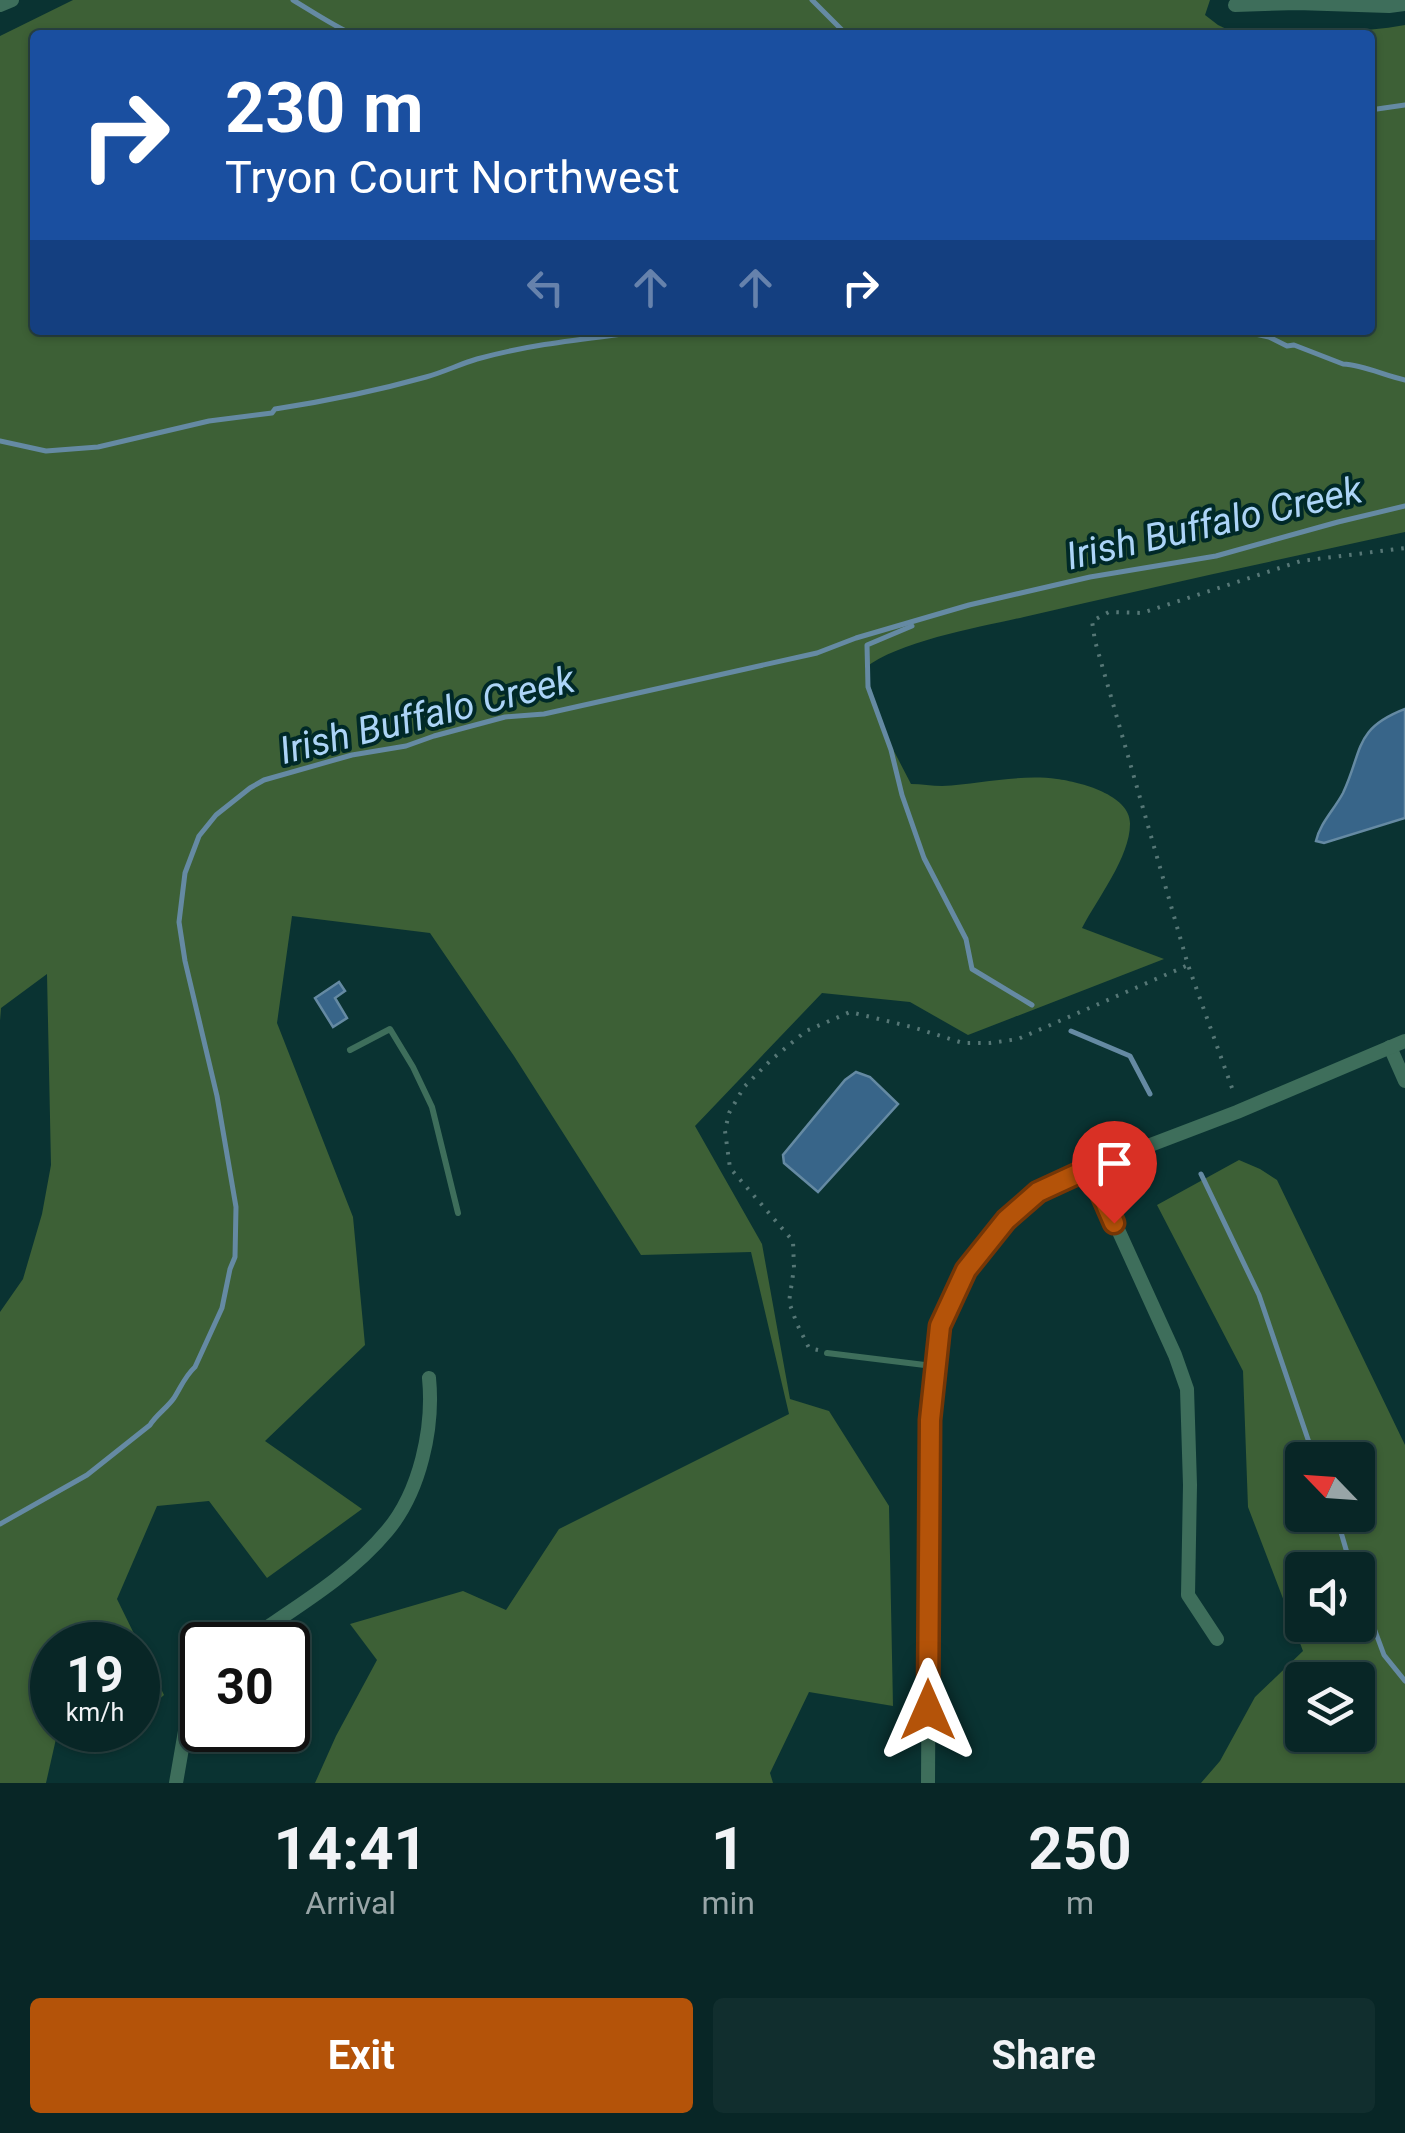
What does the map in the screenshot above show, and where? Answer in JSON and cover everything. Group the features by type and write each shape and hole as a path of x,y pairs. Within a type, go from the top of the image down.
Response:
{"street":[{"path":"0,5 12,0"},
{"path":"1235,5 1405,4"},
{"path":"928,1783 930,1420 934,1366 940,1326 966,1270 1006,1220 1038,1192 1090,1168 1398,1044 1405,1080"},
{"path":"1090,1168 1176,1356 1187,1390 1188,1595 1218,1639"},
{"path":"274,1622 340,1576 391,1528 423,1457 430,1422 430,1378"},
{"path":"176,1783 181,1752"}],"lane":[{"path":"350,1050 390,1029 432,1107 458,1213"},
{"path":"828,1353 934,1366"}],"path":[{"path":"1232,1088 1188,965 1092,621 1110,612 1142,613 1301,561 1405,548"},
{"path":"828,1353 809,1348 789,1302 793,1242 730,1168 724,1131 729,1113 744,1088 770,1060 806,1031 850,1012 962,1043 1004,1042 1018,1040 1188,965"}],"green space":[{"path":"73,0 1210,0 1205,15 1228,30 30,30 30,335 1375,335 1375,30 1366,30 1405,25 1405,532 964,630 898,650 865,668 883,730 911,784 942,786 1014,778 1057,779 1090,787 1122,805 1130,824 1125,850 1082,928 1164,959 968,1035 910,1002 822,993 695,1126 762,1244 790,1399 829,1411 889,1506 893,1706 809,1692 770,1773 773,1783 315,1783 377,1660 350,1624 463,1591 506,1610 559,1529 789,1414 751,1252 641,1255 430,933 292,916 277,1023 353,1217 365,1345 265,1441 362,1509 267,1578 209,1501 157,1506 117,1599 128,1622 30,1622 30,1752 53,1752 46,1783 0,1783 0,1312 23,1279 51,1165 47,974 1,1008 0,1021 0,36"},
{"path":"1239,1160 1277,1180 1405,1445 1405,1783 1201,1783 1220,1761 1255,1697 1285,1668 1285,1752 1375,1752 1375,1662 1292,1662 1303,1651 1300,1642 1375,1642 1375,1552 1285,1552 1285,1604 1248,1507 1243,1371 1157,1205"}],"water":[{"path":"1405,709 1405,818 1324,843 1316,841 1343,793 1368,733"},
{"path":"339,982 345,991 335,998 347,1018 333,1027 315,998"},
{"path":"856,1072 870,1077 898,1104 818,1192 784,1163 783,1155"}],"waterway":[{"path":"293,0 344,30"},
{"path":"812,0 842,30"},
{"path":"1375,109 1405,105"},
{"path":"0,441 46,451 98,447 209,421 272,413 275,409 370,391 520,349 616,335"},
{"path":"1260,335 1343,364 1405,380"},
{"name":"Irish Buffalo Creek","path":"0,1524 87,1475 150,1425 195,1367 222,1308 235,1257 236,1207 217,1096 179,922 185,873 199,836 216,815 250,788 264,780 352,755 406,746 505,717 544,714 817,653 969,605 1090,577 1216,556 1405,506"},
{"path":"912,626 867,645 868,687 891,750 902,795 924,858 966,939 972,969 1032,1005"},
{"path":"1071,1031 1130,1056 1150,1094"},
{"path":"1201,1174 1259,1295 1309,1442"},
{"path":"1341,1532 1347,1552"},
{"path":"1375,1631 1384,1655 1405,1681"}],"route":[{"path":"928,1710 930,1420 940,1326 966,1270 1006,1220 1038,1192 1090,1168 1114,1223"}]}
